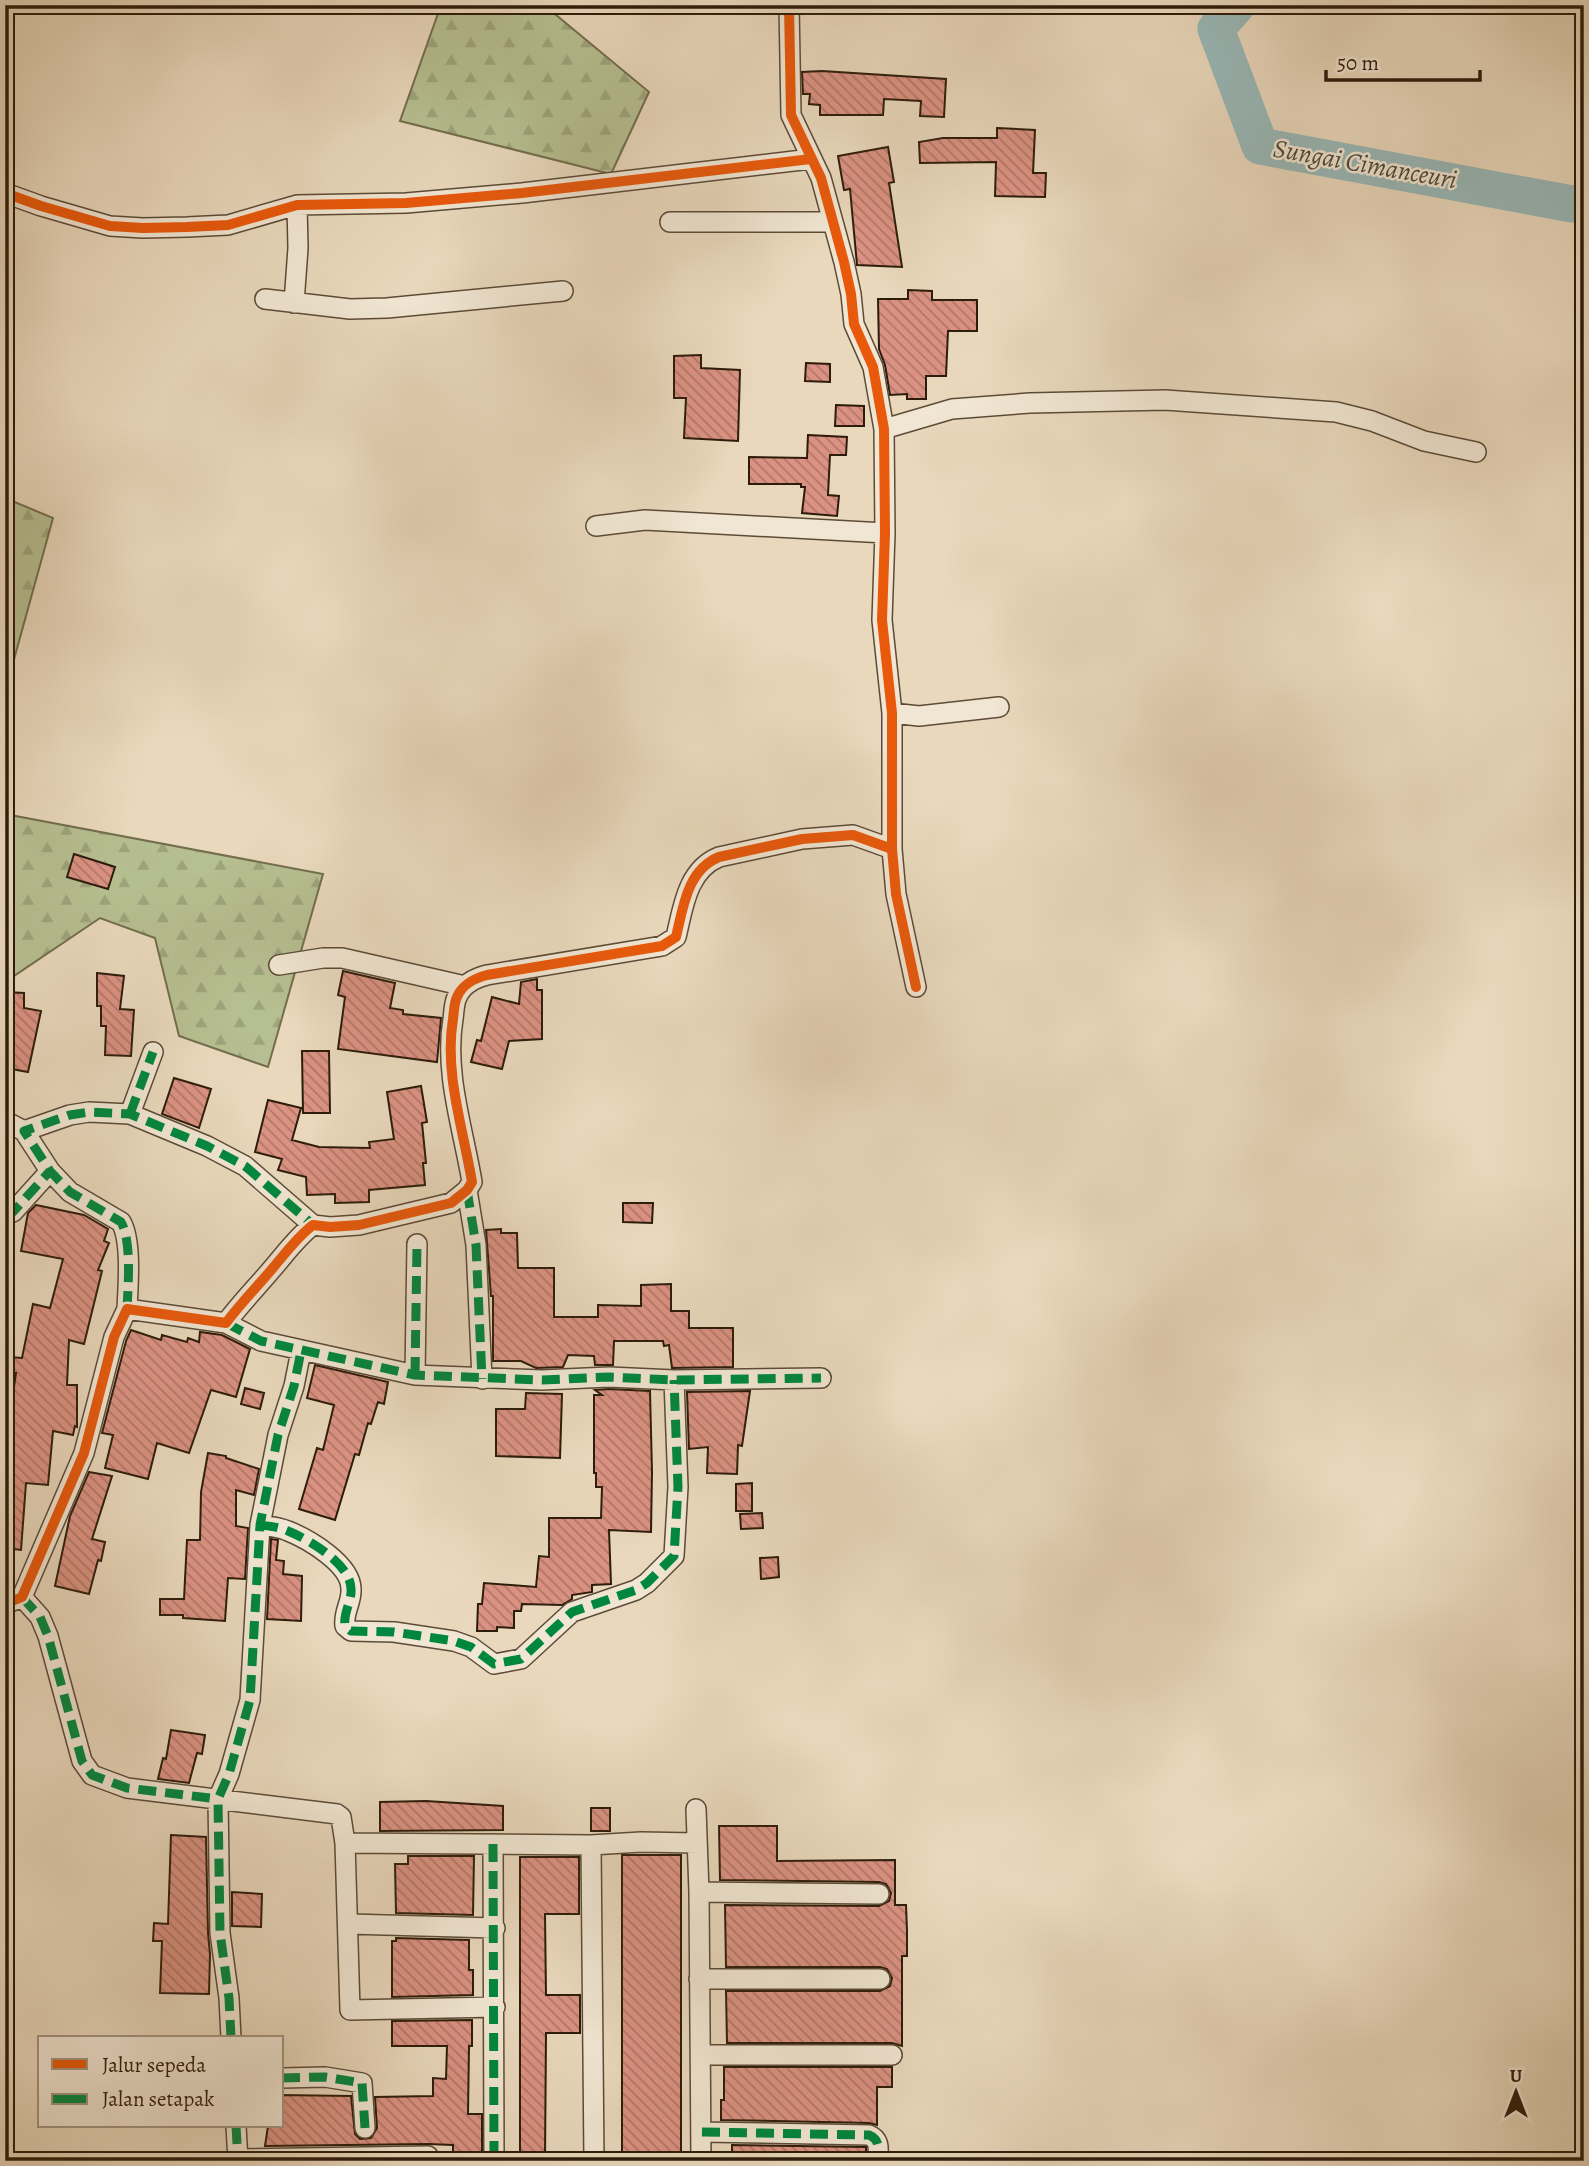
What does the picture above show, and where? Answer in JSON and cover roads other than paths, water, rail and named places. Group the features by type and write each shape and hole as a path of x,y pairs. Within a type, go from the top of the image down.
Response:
{"street":[{"path":"789,5 791,115 821,178 851,294 854,324 873,367 884,429 883,620 892,712 892,849 897,894 916,987"},
{"path":"5,193 110,226 143,228 228,225 297,205 406,203 522,193 811,159"},
{"path":"294,303 298,247 297,205"},
{"path":"670,222 832,222"},
{"path":"265,299 350,309 387,308 563,291"},
{"path":"884,429 952,409 1030,403 1165,400 1336,412 1372,421 1424,441 1476,452"},
{"path":"596,526 645,520 885,533"},
{"path":"892,712 919,716 999,707"},
{"path":"24,1131 70,1115 89,1112 130,1114 207,1146 245,1166 313,1225 359,1225 451,1203 467,1190 472,1182 450,1062 451,1031 457,997 465,986 486,975 662,946 671,942 676,937 691,882 707,862 719,858 802,839 853,835 892,849"},
{"path":"279,965 342,958 465,986"},
{"path":"130,1114 153,1052"},
{"path":"5,1121 24,1131 50,1171 70,1192 121,1222 125,1229 129,1266 127,1309 114,1337 85,1453 14,1601 40,1617 48,1636 85,1768 92,1775 127,1788 337,1814 342,1821 345,1843 350,2010 495,2007"},
{"path":"5,1214 13,1212 50,1171"},
{"path":"467,1190 476,1245 482,1379"},
{"path":"226,1324 246,1296 313,1225"},
{"path":"415,1375 417,1244"},
{"path":"127,1309 226,1324 261,1341 415,1375 482,1379 821,1378"},
{"path":"232,2036 220,1933 218,1799 229,1774 250,1700 260,1525 278,1435 294,1386 301,1351"},
{"path":"260,1525 286,1530 329,1555 344,1570 352,1590 344,1615 348,1629 356,1632 394,1632 454,1642 471,1647 494,1664 521,1659 572,1612 636,1590 647,1583 674,1556 678,1487 674,1380"},
{"path":"696,1809 701,2161"},
{"path":"345,1843 696,1843"},
{"path":"493,1844 494,2161"},
{"path":"591,1845 594,2161"},
{"path":"699,1892 879,1895"},
{"path":"349,1924 495,1928"},
{"path":"699,1979 880,1979"},
{"path":"701,2054 892,2054"},
{"path":"284,2078 325,2077 362,2082 365,2128"},
{"path":"236,2128 238,2160 428,2156"},
{"path":"702,2132 869,2135 878,2144 878,2161"}],"waterway":[{"name":"Sungai Cimanceuri","path":"1237,5 1216,29 1260,146 1572,204 1584,203"}]}
